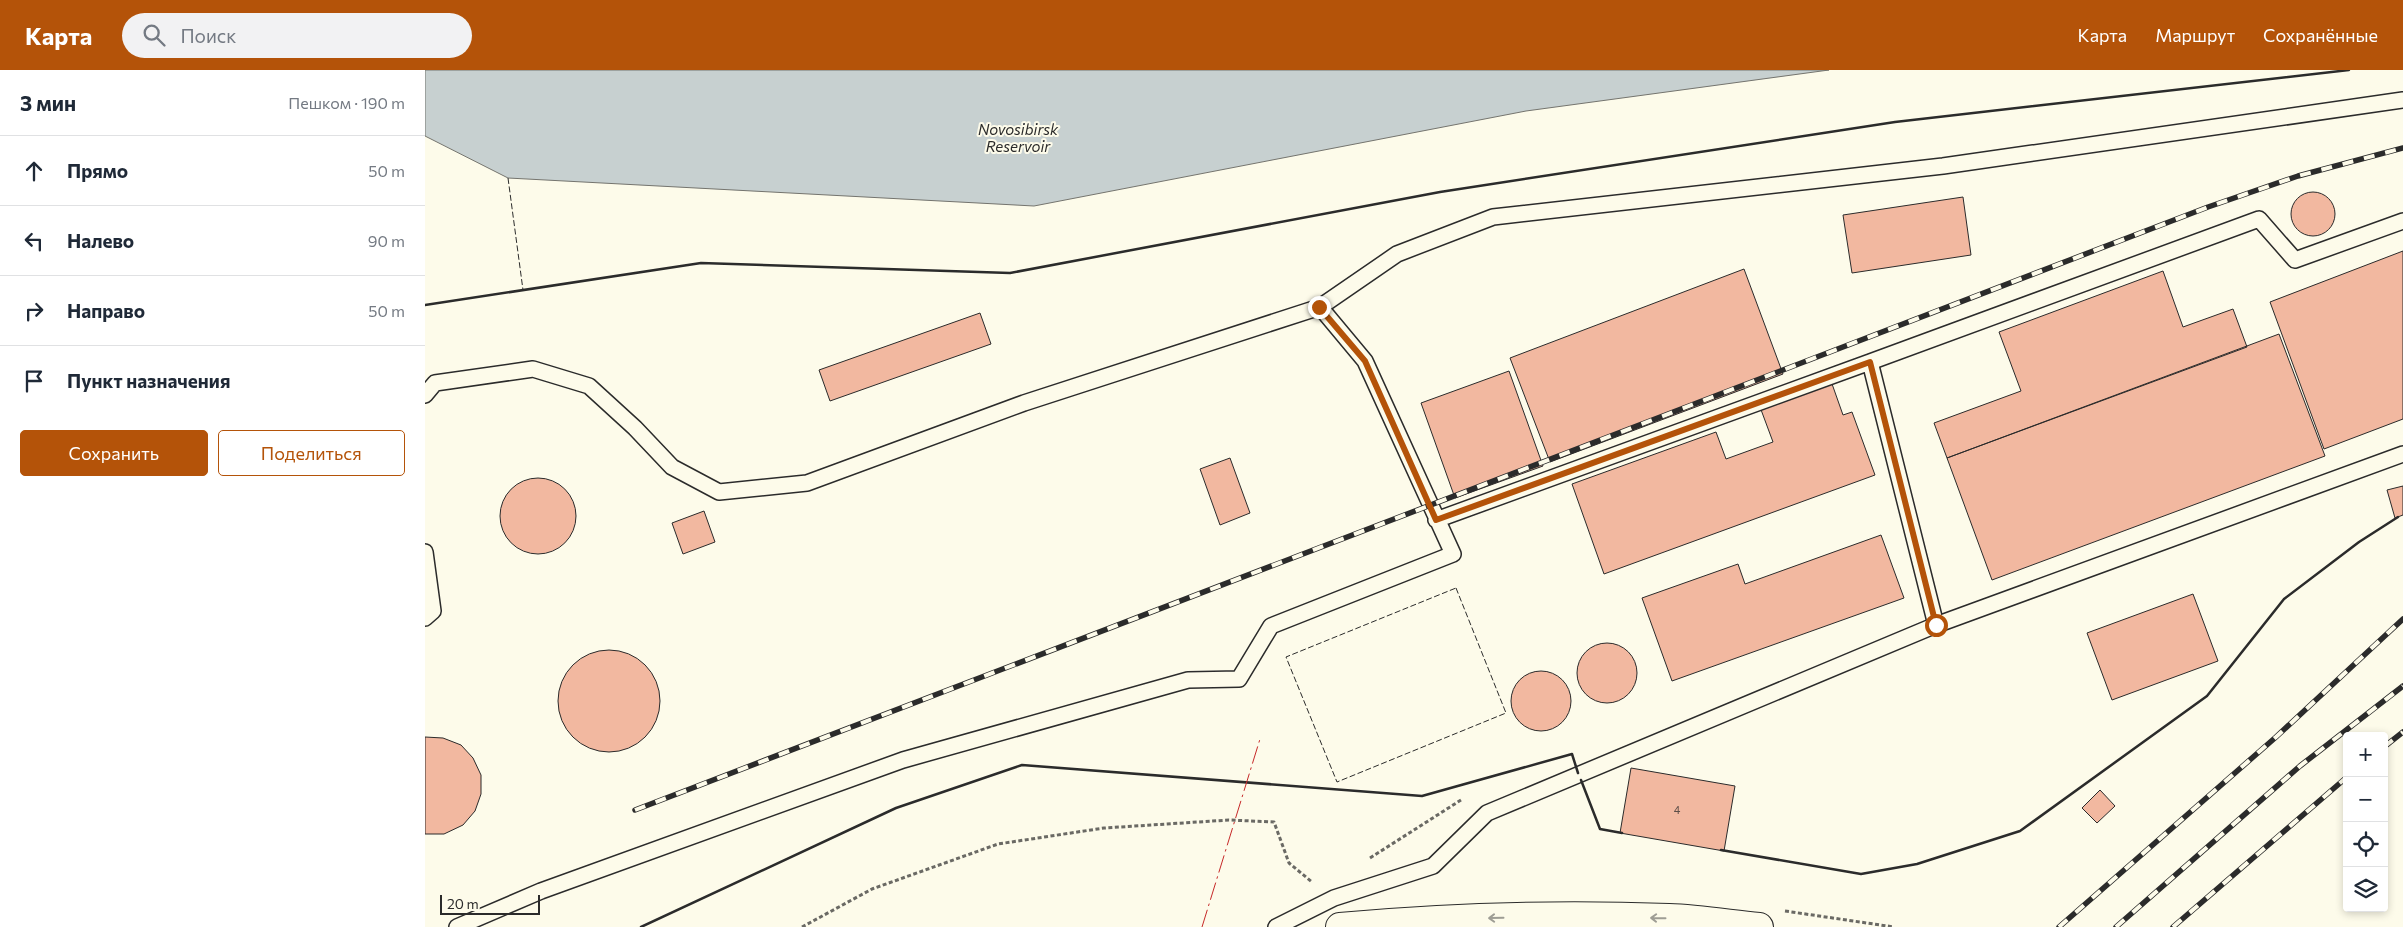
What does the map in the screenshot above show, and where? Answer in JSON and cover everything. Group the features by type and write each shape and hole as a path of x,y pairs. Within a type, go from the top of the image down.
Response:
{"highway":[{"path":"1339,927 1417,920 1567,916 1671,918 1759,927"}],"lane":[{"path":"425,395 435,383 533,369 589,386 635,428 672,468 719,492 807,483 1024,403 1319,307 1397,254 1493,218 1943,166 2403,100"},
{"path":"1436,520 2259,219 2295,260 2403,222"},
{"path":"457,927 541,892 903,760 1188,680 1239,679 1271,626 1453,554 1365,361 1319,307"},
{"path":"1870,362 1936,625"},
{"path":"1276,927 1334,898 1433,866 1487,812 1936,625 2403,454"},
{"path":"425,552 433,611 425,618"}],"path":[{"path":"1363,862 1462,800"},
{"path":"802,927 872,889 998,844 1104,828 1229,820 1274,822 1289,864 1334,898"}],"water":[{"name":"Novosibirsk Reservoir","path":"425,70 1829,70 1526,111 1034,206 508,178 425,136"}],"building":[{"path":"2317,192 2329,198 2334,205 2334,223 2329,230 2322,235 2309,236 2301,233 2294,226 2291,210 2294,202 2301,195"},
{"path":"1963,197 1971,255 1852,273 1843,215"},
{"path":"2403,251 2403,419 2324,449 2270,302"},
{"path":"1744,269 1783,374 1550,462 1510,358"},
{"path":"2163,271 2183,327 2233,309 2247,347 1947,458 1934,423 2021,391 1999,332"},
{"path":"980,313 991,344 830,401 819,370"},
{"path":"2279,334 2325,456 1992,580 1947,458"},
{"path":"1509,371 1543,466 1455,498 1421,403"},
{"path":"1831,381 1843,415 1852,412 1875,475 1604,574 1572,484 1716,432 1726,459 1773,442 1760,407"},
{"path":"1230,458 1250,513 1220,525 1200,469"},
{"path":"531,478 545,478 559,484 570,495 576,509 573,531 565,543 545,554 531,554 517,548 506,537 500,523 500,509 506,495 517,484"},
{"path":"2403,486 2403,515 2395,518 2387,490"},
{"path":"704,511 715,542 683,554 672,523"},
{"path":"1881,535 1904,598 1672,681 1642,598 1738,564 1745,584"},
{"path":"2193,594 2218,661 2112,700 2087,633"},
{"path":"1601,643 1613,643 1624,648 1632,656 1637,667 1635,685 1624,698 1613,703 1601,703 1590,698 1582,690 1577,679 1577,667 1582,656 1590,648"},
{"path":"609,650 629,654 645,665 656,681 660,701 656,721 645,737 629,748 609,752 589,748 573,737 562,721 558,701 562,681 573,665 589,654"},
{"path":"1535,671 1547,671 1558,676 1566,684 1571,695 1569,713 1558,726 1547,731 1535,731 1524,726 1516,718 1511,707 1511,695 1516,684 1524,676"},
{"path":"425,737 443,738 461,745 473,758 481,775 481,794 475,811 463,825 444,834 425,834"},
{"path":"1631,768 1735,786 1724,851 1620,833"},
{"path":"2100,790 2115,806 2097,823 2082,808"}],"railway":[{"path":"635,810 2208,207 2298,176 2403,148"},
{"path":"2059,927 2276,737 2403,619"},
{"path":"2116,927 2300,766 2403,686"},
{"path":"2388,744 2403,732"},
{"path":"2173,927 2343,780"}],"fence":[{"path":"508,178 523,290"},
{"path":"1456,588 1506,713 1337,782 1286,657 1456,588"}],"wall":[{"path":"425,305 701,263 1010,273 1440,192 1895,122 2349,70"},
{"path":"1721,850 1861,874 1917,864 2020,831 2207,696 2284,599 2359,542 2398,517"},
{"path":"641,927 896,808 1022,765 1422,796 1572,754 1578,773"},
{"path":"1581,780 1600,829 1622,833"}],"power":[{"path":"1202,927 1260,739"}],"route":[{"path":"1319,307 1365,361 1436,520 1870,362 1936,625"}]}
